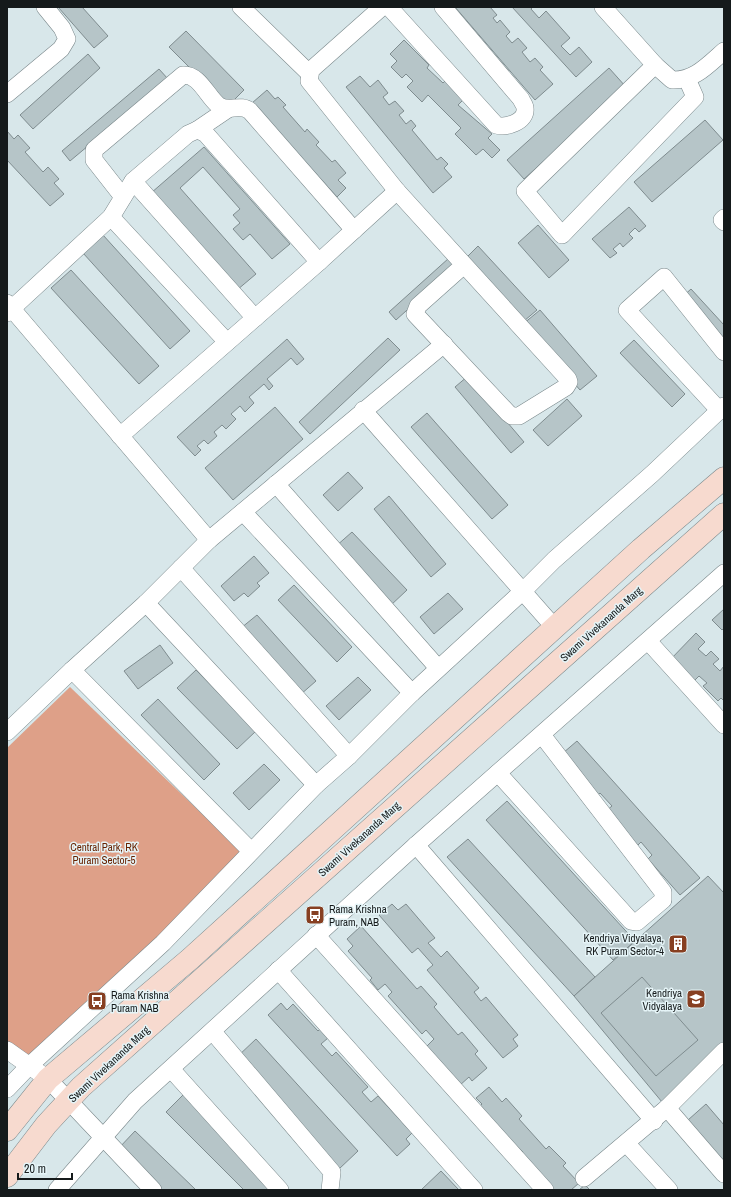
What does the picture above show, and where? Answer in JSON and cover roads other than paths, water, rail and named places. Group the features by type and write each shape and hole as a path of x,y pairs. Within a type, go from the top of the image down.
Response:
{"street":[{"path":"7,94 61,49 67,39 62,28 46,7"},
{"path":"241,7 309,72 309,81 312,86 397,191 464,265 569,382 566,388 522,415 512,416 415,314 416,309 464,265"},
{"path":"309,72 382,7"},
{"path":"389,7 496,125 502,127 512,125 524,114 525,108 521,99 443,7"},
{"path":"603,7 655,65 672,80 687,79 694,76 724,51"},
{"path":"655,65 525,191 562,235 695,97 687,79"},
{"path":"123,197 94,160 93,153 98,145 183,75 189,75 196,80 217,104 228,109 243,108 250,111 354,230"},
{"path":"209,540 8,308 111,217 133,181 188,134 197,130 228,109"},
{"path":"197,130 205,133 319,262"},
{"path":"133,181 255,318"},
{"path":"120,436 319,262 397,191"},
{"path":"111,217 227,342"},
{"path":"724,218 722,220 724,222"},
{"path":"7,1088 163,943 316,785 349,756 438,668 523,591 554,560 652,474 721,408 628,310 664,277 724,352"},
{"path":"7,732 72,670 146,603 209,540 444,344"},
{"path":"363,410 555,628"},
{"path":"7,1130 48,1079 190,959 641,550 724,478"},
{"path":"276,484 438,668"},
{"path":"243,512 412,693"},
{"name":"Swami Vivekananda Marg","path":"7,1176 46,1126 81,1087 724,514"},
{"path":"181,568 349,756"},
{"path":"59,1189 135,1101 416,845 724,573"},
{"path":"146,603 316,785"},
{"path":"648,641 724,725"},
{"path":"72,670 250,852"},
{"path":"498,773 631,921 637,922 663,900 663,892 542,735"},
{"path":"416,845 654,1121"},
{"path":"316,936 546,1190"},
{"path":"278,970 474,1190"},
{"path":"212,1032 332,1172 330,1190"},
{"path":"7,1050 48,1079 69,1100 102,1138 153,1190"},
{"path":"584,1178 654,1121 724,1051"},
{"path":"170,1070 280,1190"},
{"path":"667,1108 724,1174"},
{"path":"627,1144 669,1190"}],"place":[{"name":"Rama Krishna Puram, NAB","path":"315,915"},
{"name":"Kendriya Vidyalaya, RK Puram Sector-4","path":"678,944"},
{"name":"Kendriya Vidyalaya","path":"696,999"},
{"name":"Rama Krishna Puram NAB","path":"97,1001"}],"park label":[{"name":"Central Park, RK Puram Sector-5","path":"104,853"}]}
